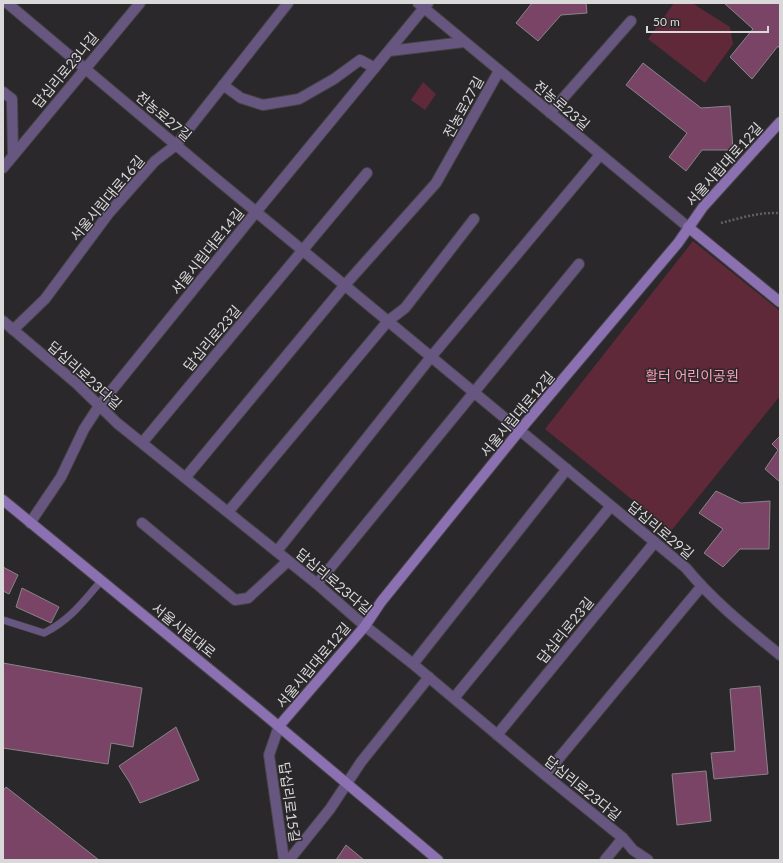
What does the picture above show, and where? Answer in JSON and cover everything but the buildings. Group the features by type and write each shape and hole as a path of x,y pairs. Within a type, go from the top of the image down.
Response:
{"street":[{"name":"전농로27길","path":"7,3 256,212 520,430"},
{"name":"답십리로23나길","path":"7,161 140,3"},
{"name":"서울시립대로16길","path":"13,330 45,299 110,213 155,161 176,145 288,3"},
{"name":"전농로23길","path":"423,5 464,42 688,228"},
{"name":"서울시립대로14길","path":"30,523 61,477 84,429 100,406 256,212 389,51 423,5"},
{"path":"550,113 631,21"},
{"path":"389,51 464,42"},
{"path":"223,85 241,98 263,105 299,100 334,79 360,60 375,68"},
{"name":"전농로27길","path":"345,285 436,182 499,71"},
{"name":"답십리로23나길","path":"3,92 12,99 7,161"},
{"name":"서울시립대로12길","path":"279,726 365,626 381,602 520,430 678,243 703,207 780,122"},
{"path":"277,551 431,357 600,154"},
{"path":"303,251 367,173"},
{"path":"228,512 388,321 405,308 474,219"},
{"path":"688,228 780,302"},
{"name":"답십리로23길","path":"142,443 303,251"},
{"path":"317,584 579,264"},
{"path":"185,478 345,285"},
{"name":"답십리로23다길","path":"3,321 77,384 117,423 277,551 365,626 429,677 497,735 623,838 634,850 648,860"},
{"name":"답십리로29길","path":"520,430 686,568 701,587 780,655"},
{"path":"413,664 567,469"},
{"name":"서울시립대로","path":"3,500 279,726 438,860"},
{"path":"454,698 612,506"},
{"path":"142,523 236,600 248,598 288,561"},
{"name":"답십리로23길","path":"497,735 655,542"},
{"path":"546,775 701,587"},
{"path":"289,860 330,809 361,762 429,677"},
{"name":"답십리로15길","path":"279,726 269,755 284,860"},
{"path":"605,860 623,838"}],"lane":[{"path":"3,620 44,633 53,629 76,612 101,581"}],"path":[{"path":"721,223 761,214 780,214"}],"green space":[{"path":"674,3 692,3 730,27 733,44 705,83 648,39"},
{"path":"423,82 436,94 425,110 411,100"},
{"name":"활터 어린이공원","path":"693,241 780,311 780,396 671,531 545,429"}]}
